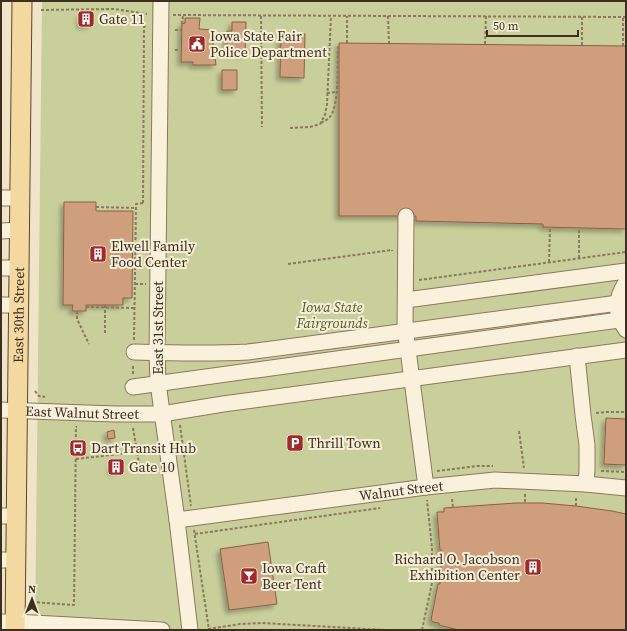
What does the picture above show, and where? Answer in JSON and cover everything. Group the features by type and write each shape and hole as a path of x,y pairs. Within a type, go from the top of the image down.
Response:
{"main road":[{"name":"East 30th Street","path":"11,625 9,560 10,231 20,198 22,1"}],"street":[{"name":"East 31st Street","path":"161,8 157,353 158,384 177,520 190,630"},
{"path":"1,198 20,198"},
{"path":"406,216 406,331 426,494"},
{"path":"406,300 626,271"},
{"path":"598,274 606,275 612,280 620,302"},
{"path":"619,351 617,347 620,340 623,323 617,309 620,302 621,290 626,282"},
{"path":"134,352 248,352 620,302"},
{"path":"133,387 408,349 623,323"},
{"name":"East Walnut Street","path":"9,410 133,421 162,414 223,404 619,351"},
{"path":"577,356 583,415 588,445 588,470 586,484"},
{"name":"Walnut Street","path":"177,520 426,494 495,480 586,484 626,488"},
{"path":"11,625 162,630"}],"path":[{"path":"41,10 161,8 182,15 625,17 623,46"},
{"path":"182,15 182,24"},
{"path":"261,16 262,127"},
{"path":"320,124 325,115 327,104 331,16"},
{"path":"347,16 347,43"},
{"path":"388,16 389,43"},
{"path":"485,44 486,16"},
{"path":"582,17 582,45"},
{"path":"175,30 181,30"},
{"path":"290,128 310,127 320,124 330,117 335,108 337,92 338,47 339,48"},
{"path":"175,50 180,50"},
{"path":"328,93 337,92"},
{"path":"133,387 136,204 143,203"},
{"path":"96,207 136,208"},
{"path":"549,262 550,228"},
{"path":"579,228 579,258"},
{"path":"86,307 105,306 134,308"},
{"path":"105,306 105,335"},
{"path":"77,311 77,319 89,344"},
{"path":"583,415 606,412 626,412"},
{"path":"127,428 133,421"},
{"path":"133,421 140,469"},
{"path":"32,602 74,605 76,426 84,427"},
{"path":"76,459 137,452"},
{"path":"426,494 433,501"},
{"path":"422,630 432,583 432,548 426,494"},
{"path":"446,499 458,498"},
{"path":"576,498 576,506"},
{"path":"452,499 453,507"},
{"path":"195,534 384,508"},
{"path":"208,629 240,624 262,623 385,630"}],"green space":[{"name":"Iowa State Fairgrounds","path":"42,1 626,1 626,630 35,630"}],"building":[{"name":"Gate 11","path":"81,14 91,14 91,25 80,25"},
{"name":"Iowa State Fair Police Department","path":"185,18 200,18 199,29 213,30 213,57 215,57 216,65 193,65 193,62 181,62 182,24 185,23"},
{"path":"232,22 246,22 245,53 227,52 227,31 232,31"},
{"path":"281,34 305,34 304,78 280,77"},
{"path":"339,43 626,46 626,229 543,227 543,224 416,221 416,216 339,216"},
{"path":"222,70 237,70 237,90 222,90"},
{"name":"Elwell Family Food Center","path":"64,202 96,202 96,211 133,211 132,298 123,298 123,305 86,305 86,311 72,311 73,305 63,305"},
{"path":"606,418 626,419 626,465 604,464"},
{"name":"Gate 10","path":"114,430 115,438 108,439 107,432"},
{"name":"Gate 10","path":"119,462 120,470 112,471 112,463"},
{"name":"Richard O. Jacobson Exhibition Center","path":"516,503 542,503 576,506 626,514 626,630 459,630 439,625 439,623 431,620 438,584 440,584 442,550 440,550 437,512 444,512 444,508"},
{"name":"Iowa Craft Beer Tent","path":"268,542 277,604 229,610 220,549"}],"place":[{"name":"Gate 11","path":"86,19"},
{"name":"Iowa State Fair Police Department","path":"197,44"},
{"name":"Elwell Family Food Center","path":"98,254"},
{"name":"Thrill Town","path":"295,443"},
{"name":"Dart Transit Hub","path":"78,448"},
{"name":"Gate 10","path":"116,467"},
{"name":"Richard O. Jacobson Exhibition Center","path":"533,567"},
{"name":"Iowa Craft Beer Tent","path":"249,576"}]}
